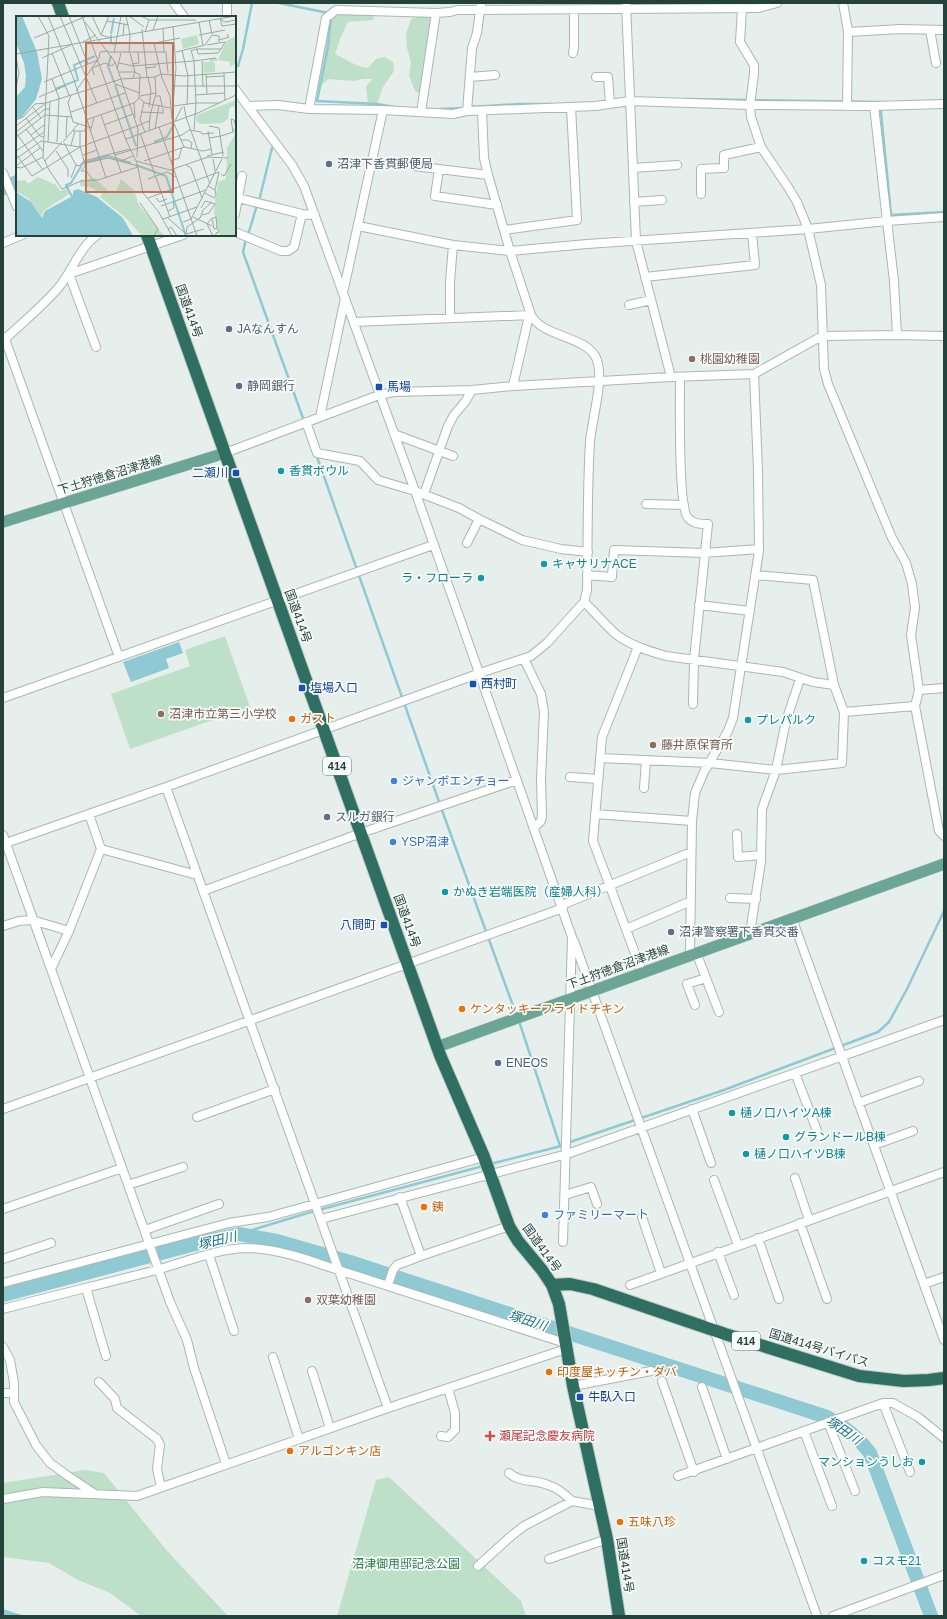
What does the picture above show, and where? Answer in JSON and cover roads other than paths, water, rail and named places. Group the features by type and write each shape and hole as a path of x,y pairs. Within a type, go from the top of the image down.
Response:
{"highway":[{"path":"58,3 63,16"},
{"path":"67,3 72,16"},
{"name":"国道414号","path":"148,240 437,1047 484,1157 510,1226 518,1241 542,1270 552,1285 559,1304 573,1386 608,1539 619,1616"},
{"name":"国道414号バイパス","path":"552,1285 570,1284 593,1289 859,1376 904,1381 944,1378"}],"main road":[{"name":"下土狩徳倉沼津港線","path":"3,522 225,453"},
{"name":"下土狩徳倉沼津港線","path":"437,1047 693,953 944,864"}],"street":[{"path":"174,3 183,16"},
{"path":"227,3 227,16"},
{"path":"309,109 326,18 335,6 436,13 480,7 576,8 626,6 743,6 759,8 778,3"},
{"path":"843,3 848,32 847,102"},
{"path":"626,6 636,241 651,300 676,377 681,489 687,517 694,523 708,524 694,659 693,704"},
{"path":"743,6 740,42 754,65 751,117 761,147 797,202 808,229 821,285 824,368 831,393 892,538 906,563 912,584 915,608 911,635 919,690 915,706 939,831 944,836"},
{"path":"467,108 472,48 477,33 480,7"},
{"path":"573,53 576,8"},
{"path":"422,110 436,13"},
{"path":"848,32 901,29 944,30"},
{"path":"930,30 936,63"},
{"path":"470,77 495,75"},
{"path":"596,77 608,77 610,104"},
{"path":"237,95 248,106 292,165 304,186 415,491 563,907 572,937 817,1616"},
{"path":"248,106 278,105 309,109 422,110 453,114 467,108 482,111 610,104 630,97 751,101 847,102 874,106 944,104"},
{"path":"874,106 894,281 897,335"},
{"path":"504,230 577,220 571,107"},
{"path":"320,417 383,110"},
{"path":"226,1464 194,1368 187,1340 170,1302 4,839 89,814 479,673 524,659 531,656 547,643 584,602 587,590 590,441 599,382 597,360 588,348 538,324 532,315 510,252 488,175 484,158 482,111"},
{"path":"701,194 701,169 724,168 724,155 761,147"},
{"path":"633,168 677,165"},
{"path":"414,166 488,175"},
{"path":"439,169 435,196 496,205"},
{"path":"3,173 16,205"},
{"path":"236,209 242,176"},
{"path":"238,198 302,214 315,215"},
{"path":"634,202 662,200"},
{"path":"236,232 281,251 288,251 294,247 302,214"},
{"path":"358,226 453,245 510,252 944,217"},
{"path":"645,277 755,265 752,233"},
{"path":"3,243 20,236"},
{"path":"96,236 86,243 69,274 55,291 4,340 120,657"},
{"path":"69,274 148,240 176,236"},
{"path":"450,318 450,282 453,245"},
{"path":"69,274 96,348"},
{"path":"629,305 651,300"},
{"path":"354,322 532,315"},
{"path":"513,386 528,320 532,315"},
{"path":"225,453 379,395 394,392 472,390 513,386 754,374 822,336 944,336"},
{"path":"719,1012 706,978 693,953 691,901 692,821 695,794 728,731 733,718 759,549 758,470 754,374"},
{"path":"424,494 439,451 454,415 471,394 472,390"},
{"path":"306,422 317,453 360,462 378,480 424,494 459,508 479,520 530,542 561,549 588,552"},
{"path":"394,434 453,456"},
{"path":"646,504 684,505"},
{"path":"467,543 479,520"},
{"path":"3,698 433,545"},
{"path":"587,575 612,577 614,550 704,553 759,549"},
{"path":"600,758 710,763 776,770 842,763 844,712 834,685 813,580 755,575"},
{"path":"584,602 617,635 638,647 666,656 741,665 783,672 800,679 834,685"},
{"path":"699,605 750,611"},
{"path":"638,647 602,737 593,841 642,972"},
{"path":"524,659 538,687 544,712 541,778 542,816 541,821 534,828"},
{"path":"750,933 761,856 762,810 776,770 786,721 800,679"},
{"path":"919,690 944,688"},
{"path":"844,712 915,706"},
{"path":"644,788 646,760"},
{"path":"570,778 598,779"},
{"path":"202,891 517,780"},
{"path":"166,787 388,1408"},
{"path":"50,969 69,931 101,849 89,814"},
{"path":"595,814 692,821"},
{"path":"737,834 738,857 761,856"},
{"path":"101,849 197,875"},
{"path":"3,1109 482,938 563,907 691,852"},
{"path":"730,898 756,899"},
{"path":"626,929 691,901"},
{"path":"792,918 944,1340"},
{"path":"3,926 19,921 32,920 69,931"},
{"path":"563,1242 572,998 572,937"},
{"path":"695,1005 687,984 706,978"},
{"path":"321,1219 490,1173 567,1154 641,1126 795,1073 841,1054 944,1020"},
{"path":"795,1073 818,1136"},
{"path":"858,1103 919,1081"},
{"path":"197,1117 275,1089"},
{"path":"692,1109 711,1162"},
{"path":"874,1144 913,1131"},
{"path":"3,1283 229,1223 268,1217 484,1157"},
{"path":"128,1185 183,1167"},
{"path":"3,1209 122,1168"},
{"path":"630,1285 690,1262 944,1172"},
{"path":"795,1178 808,1220"},
{"path":"714,1180 738,1245"},
{"path":"565,1195 591,1187 598,1204"},
{"path":"400,1197 421,1256"},
{"path":"145,1230 218,1204"},
{"path":"642,1217 661,1273"},
{"path":"800,1223 827,1299"},
{"path":"388,1283 393,1270 397,1265 510,1226"},
{"path":"758,1238 779,1299"},
{"path":"3,1259 51,1243"},
{"path":"3,1309 86,1288 158,1267 223,1251 246,1248 271,1250 298,1256 323,1265 338,1267 565,1344"},
{"path":"718,1252 734,1295"},
{"path":"208,1255 234,1331"},
{"path":"924,1284 944,1277"},
{"path":"86,1288 106,1356"},
{"path":"3,1499 43,1492 137,1496 448,1388 565,1344"},
{"path":"3,1347 10,1360 14,1402 36,1445 50,1463 96,1494"},
{"path":"273,1357 299,1439"},
{"path":"312,1371 330,1428"},
{"path":"573,1386 651,1371"},
{"path":"662,1381 694,1472"},
{"path":"99,1382 115,1399 117,1408 157,1439 160,1445 157,1469 161,1487"},
{"path":"702,1387 727,1459"},
{"path":"441,1436 448,1437 455,1430 455,1413 448,1388"},
{"path":"3,1393 14,1393"},
{"path":"678,1476 694,1472 883,1403 893,1403 918,1417 944,1438"},
{"path":"883,1403 910,1472"},
{"path":"827,1423 855,1491"},
{"path":"804,1431 832,1506"},
{"path":"509,1473 515,1479 547,1484 561,1490 572,1501 600,1506"},
{"path":"478,1566 524,1526 572,1501"},
{"path":"549,1559 608,1539"},
{"path":"833,1616 944,1575"}],"water":[{"path":"179,642 183,653 166,659 169,668 131,682 123,662"},
{"path":"3,1609 25,1616 3,1616"}],"waterway":[{"path":"238,66 252,3"},
{"path":"279,3 328,13"},
{"path":"331,17 328,47 317,101 377,104 395,107"},
{"path":"685,99 880,102 891,215 944,212"},
{"path":"470,107 551,104"},
{"path":"440,109 463,108"},
{"path":"259,201 272,148"},
{"path":"3,188 16,182"},
{"path":"248,235 257,205"},
{"path":"246,239 243,252 304,421"},
{"path":"316,454 516,1014"},
{"path":"567,1143 724,1090 878,1032 889,1022 907,989 944,911"},
{"path":"519,1021 560,1146"},
{"path":"490,1164 561,1146"},
{"path":"239,1234 311,1212 483,1166"},
{"name":"塚田川","path":"3,1295 210,1240 239,1234 277,1241 350,1262 827,1417 850,1432 870,1453 931,1616"}],"place":[{"name":"沼津下香貫郵便局","path":"329,164"},
{"name":"JAなんすん","path":"229,329"},
{"name":"桃園幼稚園","path":"692,359"},
{"name":"静岡銀行","path":"239,386"},
{"name":"馬場","path":"379,387"},
{"name":"香貫ボウル","path":"281,471"},
{"name":"二瀬川","path":"236,473"},
{"name":"キャサリナACE","path":"544,564"},
{"name":"ラ・フローラ","path":"481,578"},
{"name":"西村町","path":"473,684"},
{"name":"塩場入口","path":"302,688"},
{"name":"沼津市立第三小学校","path":"161,714"},
{"name":"ガスト","path":"292,719"},
{"name":"プレパルク","path":"748,720"},
{"name":"藤井原保育所","path":"653,745"},
{"name":"ジャンボエンチョー","path":"394,781"},
{"name":"スルガ銀行","path":"327,817"},
{"name":"YSP沼津","path":"393,842"},
{"name":"かぬき岩端医院（産婦人科）","path":"445,892"},
{"name":"八間町","path":"384,925"},
{"name":"沼津警察署下香貫交番","path":"671,932"},
{"name":"ケンタッキーフライドチキン","path":"462,1009"},
{"name":"ENEOS","path":"498,1063"},
{"name":"樋ノ口ハイツA棟","path":"732,1113"},
{"name":"グランドールB棟","path":"786,1137"},
{"name":"樋ノ口ハイツB棟","path":"746,1154"},
{"name":"銕","path":"424,1207"},
{"name":"ファミリーマート","path":"545,1215"},
{"name":"双葉幼稚園","path":"308,1300"},
{"name":"印度屋キッチン・ダバ","path":"549,1372"},
{"name":"牛臥入口","path":"580,1397"},
{"name":"瀬尾記念慶友病院","path":"490,1436"},
{"name":"アルゴンキン店","path":"290,1451"},
{"name":"マンションうしお","path":"922,1462"},
{"name":"五味八珍","path":"620,1522"},
{"name":"コスモ21","path":"864,1561"}],"park label":[{"name":"沼津御用邸記念公園","path":"406,1564"}]}
